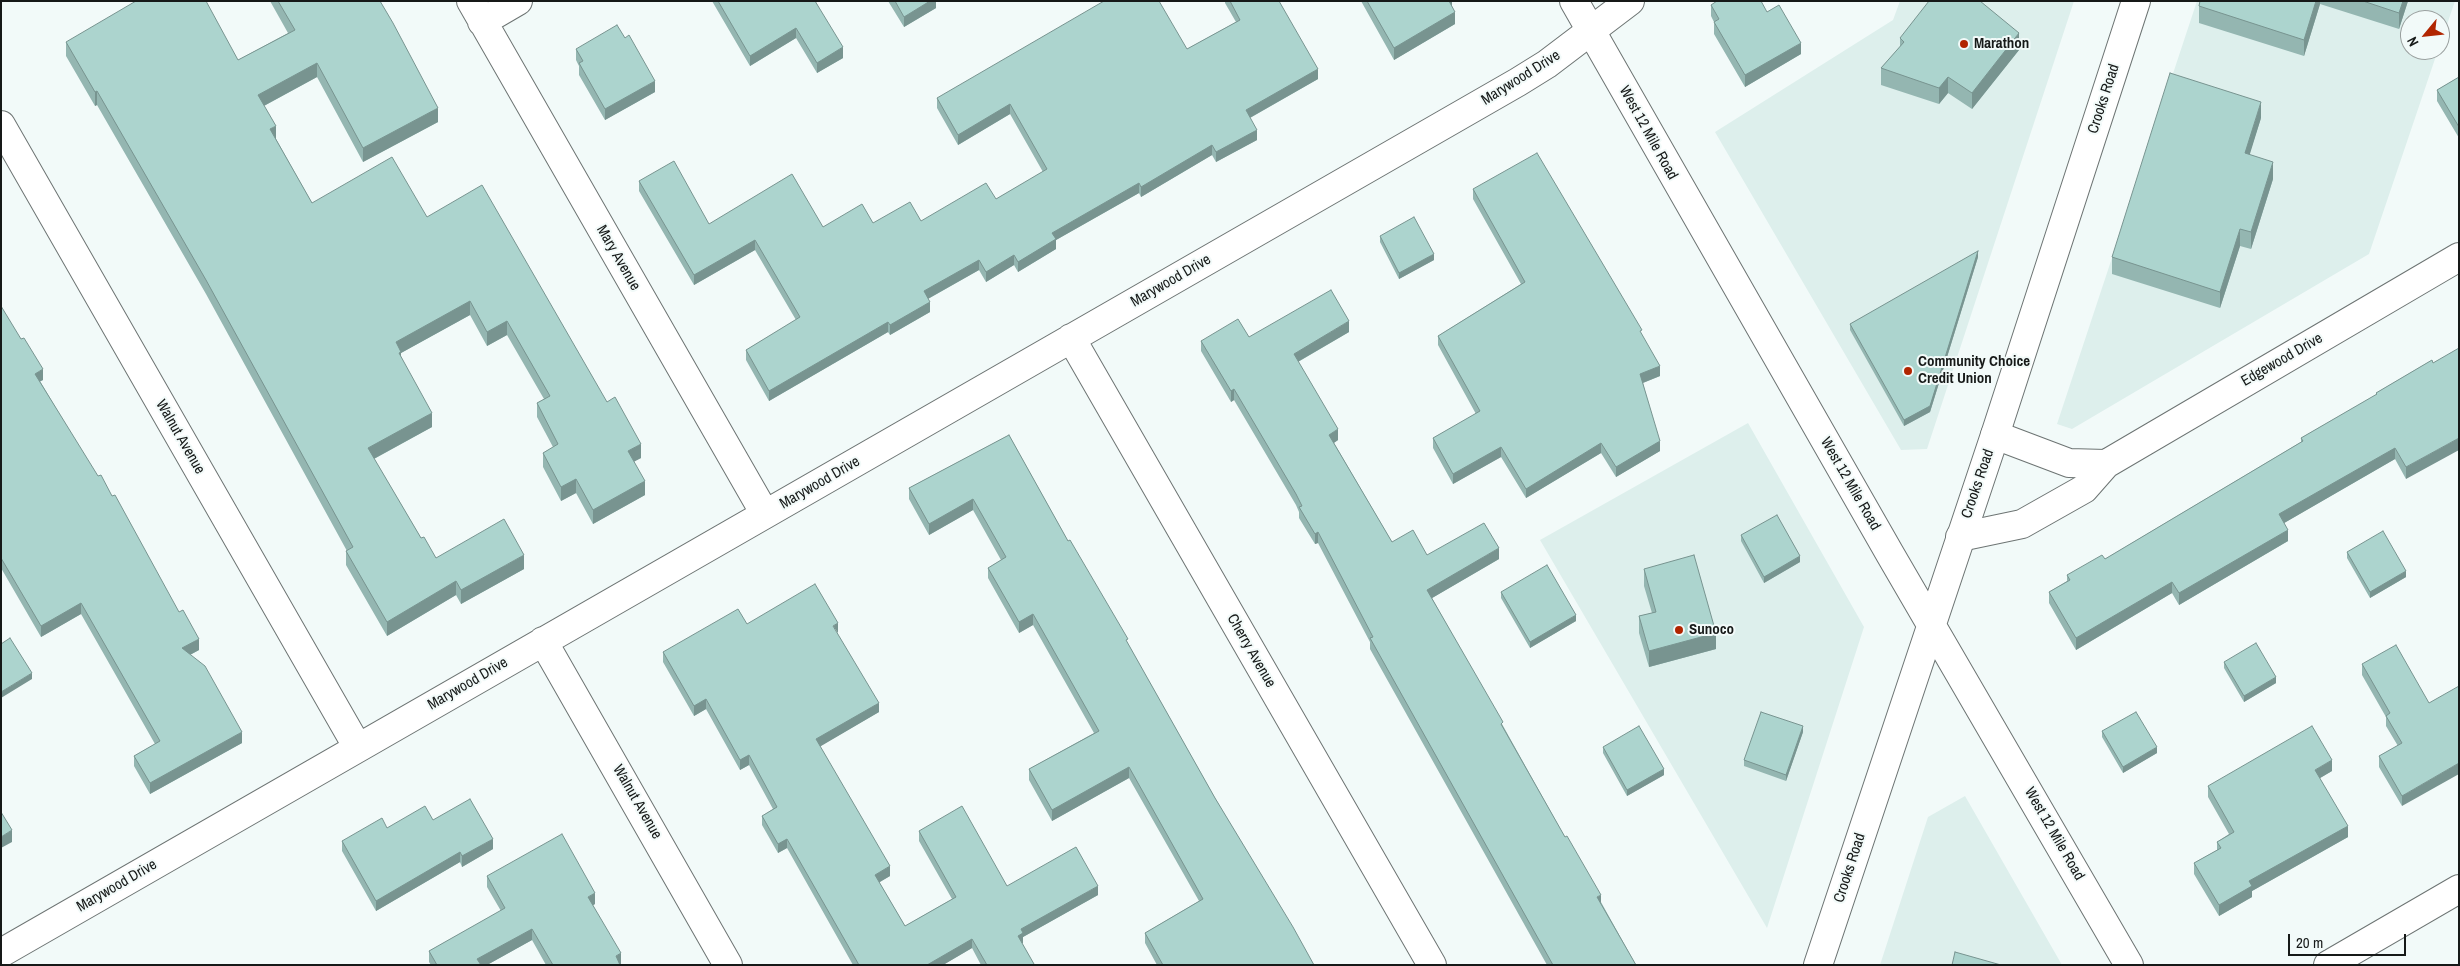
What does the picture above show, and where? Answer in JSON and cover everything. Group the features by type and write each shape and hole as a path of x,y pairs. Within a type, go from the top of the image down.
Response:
{"street":[{"path":"476,12 518,1"},
{"name":"West 12 Mile Road","path":"1574,1 1931,624 2130,965"},
{"name":"Marywood Drive","path":"1,953 1518,82 1547,64 1630,1"},
{"name":"Crooks Road","path":"1818,965 1995,435 2136,1"},
{"name":"Mary Avenue","path":"476,12 765,514"},
{"name":"Walnut Avenue","path":"1,125 358,748"},
{"name":"Edgewood Drive","path":"1960,537 2022,524 2084,489 2106,464 2459,257"},
{"name":"Cherry Avenue","path":"1071,338 1432,965"},
{"path":"1995,435 2069,463 2106,464"},
{"name":"Walnut Avenue","path":"543,641 728,965"},
{"path":"2328,965 2459,889"}],"shaded area":[{"path":"1900,1 2074,1 1927,449 1901,450 1715,132 1893,20"},
{"path":"2197,1 2455,1 2450,16 2450,10 2400,10 2400,60 2435,60 2369,254 2072,429 2057,424"},
{"path":"1748,423 1864,627 1767,928 1540,540"},
{"path":"1965,796 2062,965 1880,965 1928,817"}],"building":[{"path":"136,1 206,1 238,60 295,30 278,1 380,1 438,108 363,148 317,63 258,95 276,126 270,129 312,203 392,157 427,217 482,185 607,402 615,397 641,444 628,451 645,481 593,510 576,479 561,487 543,453 558,444 537,403 550,396 507,321 487,332 470,301 396,342 401,352 399,353 432,413 368,448 421,538 424,537 436,558 504,519 524,555 461,590 456,581 387,622 346,551 353,547 206,280 97,91 95,92 66,42"},
{"path":"718,1 815,1 843,47 817,63 796,28 750,56"},
{"path":"895,1 930,1 904,17"},
{"path":"1104,1 1159,1 1187,49 1240,20 1230,1 1279,1 1318,69 1246,110 1257,130 1216,152 1212,145 1141,187 1139,183 1052,233 1056,239 1018,262 1014,255 986,272 979,260 924,291 930,302 890,325 888,322 769,391 746,350 800,317 755,240 694,275 639,181 674,161 709,224 792,174 823,227 862,204 873,223 910,202 921,221 986,183 996,199 1047,169 1010,104 958,135 937,98"},
{"path":"1367,1 1449,1 1455,12 1394,48"},
{"path":"1717,1 1761,1 1767,12 1779,5 1801,43 1745,75 1714,22 1719,19 1711,5"},
{"path":"1929,1 1980,1 2019,33 1972,93 1948,77 1939,88 1881,68 1904,42 1900,38"},
{"path":"2200,1 2316,1 2304,40 2199,6"},
{"path":"2363,1 2403,1 2399,13"},
{"path":"617,25 625,38 629,35 655,81 605,109 579,63 583,61 576,49"},
{"path":"2170,73 2261,102 2245,153 2273,162 2251,232 2240,229 2220,292 2112,257"},
{"path":"2459,77 2459,127 2437,90"},
{"path":"1537,153 1642,330 1640,331 1660,366 1640,374 1660,441 1616,467 1601,443 1526,489 1501,447 1453,474 1433,438 1480,411 1438,336 1525,282 1473,189"},
{"path":"1414,217 1434,254 1399,273 1380,236"},
{"name":"Community Choice Credit Union","path":"1978,251 1930,406 1904,420 1850,324"},
{"path":"1331,290 1349,321 1294,354 1338,429 1329,435 1392,542 1413,530 1427,555 1484,523 1499,548 1427,590 1503,722 1501,724 1565,837 1567,836 1601,895 1597,897 1636,965 1553,965 1370,638 1373,637 1318,532 1315,534 1299,507 1302,506 1296,494 1234,389 1231,391 1201,341 1238,319 1249,337"},
{"path":"1,306 21,339 24,338 43,369 35,374 98,476 101,475 112,496 115,495 179,612 183,610 199,639 182,648 205,666 242,732 150,783 134,756 160,741 81,603 41,626 1,558"},
{"path":"2459,348 2459,438 2406,467 2395,448 2279,514 2288,530 2179,593 2172,582 2076,638 2049,592 2070,580 2067,575 2102,555 2105,559 2303,441 2301,438 2376,393 2432,360 2433,363"},
{"path":"1009,435 1068,541 1070,540 1128,639 1126,640 1215,798 1314,965 1163,965 1145,933 1203,899 1129,767 1052,810 1029,769 1099,731 1033,614 1019,622 988,568 1006,557 973,499 929,524 909,488"},
{"path":"1777,515 1800,556 1764,577 1741,535"},
{"path":"2383,531 2406,571 2370,592 2347,552"},
{"path":"1694,555 1716,633 1649,651 1639,616 1656,612 1644,569"},
{"path":"1547,565 1576,615 1530,642 1501,592"},
{"path":"815,584 838,623 833,626 879,703 816,739 890,866 875,875 905,926 956,897 919,831 962,806 1007,886 1076,847 1098,886 1021,929 1023,933 1018,936 1033,965 987,965 972,939 927,965 859,965 787,839 778,844 762,816 777,807 749,755 740,760 706,699 694,706 663,652 738,609 747,624"},
{"path":"10,638 32,673 1,692 1,644"},
{"path":"2256,643 2276,677 2244,696 2224,662"},
{"path":"2396,645 2429,703 2459,686 2459,763 2402,796 2379,756 2402,743 2386,716 2390,713 2362,664"},
{"path":"1761,712 1803,726 1786,775 1744,760"},
{"path":"2136,712 2157,747 2123,767 2102,731"},
{"path":"1639,726 1664,769 1627,790 1603,747"},
{"path":"2312,726 2332,760 2315,770 2348,826 2249,881 2252,886 2219,905 2194,863 2221,848 2217,842 2234,832 2208,786"},
{"path":"470,799 493,839 462,856 460,852 376,901 342,841 382,818 387,828 425,806 433,820"},
{"path":"1,812 12,830 1,837"},
{"path":"562,834 595,893 588,897 621,953 616,956 620,965 553,965 532,929 477,959 481,965 437,965 429,951 505,908 487,876"},
{"path":"1955,952 2001,965 1952,965"}],"place":[{"name":"Marathon","path":"1964,44"},
{"name":"Community Choice Credit Union","path":"1908,371"},
{"name":"Sunoco","path":"1679,630"}]}
